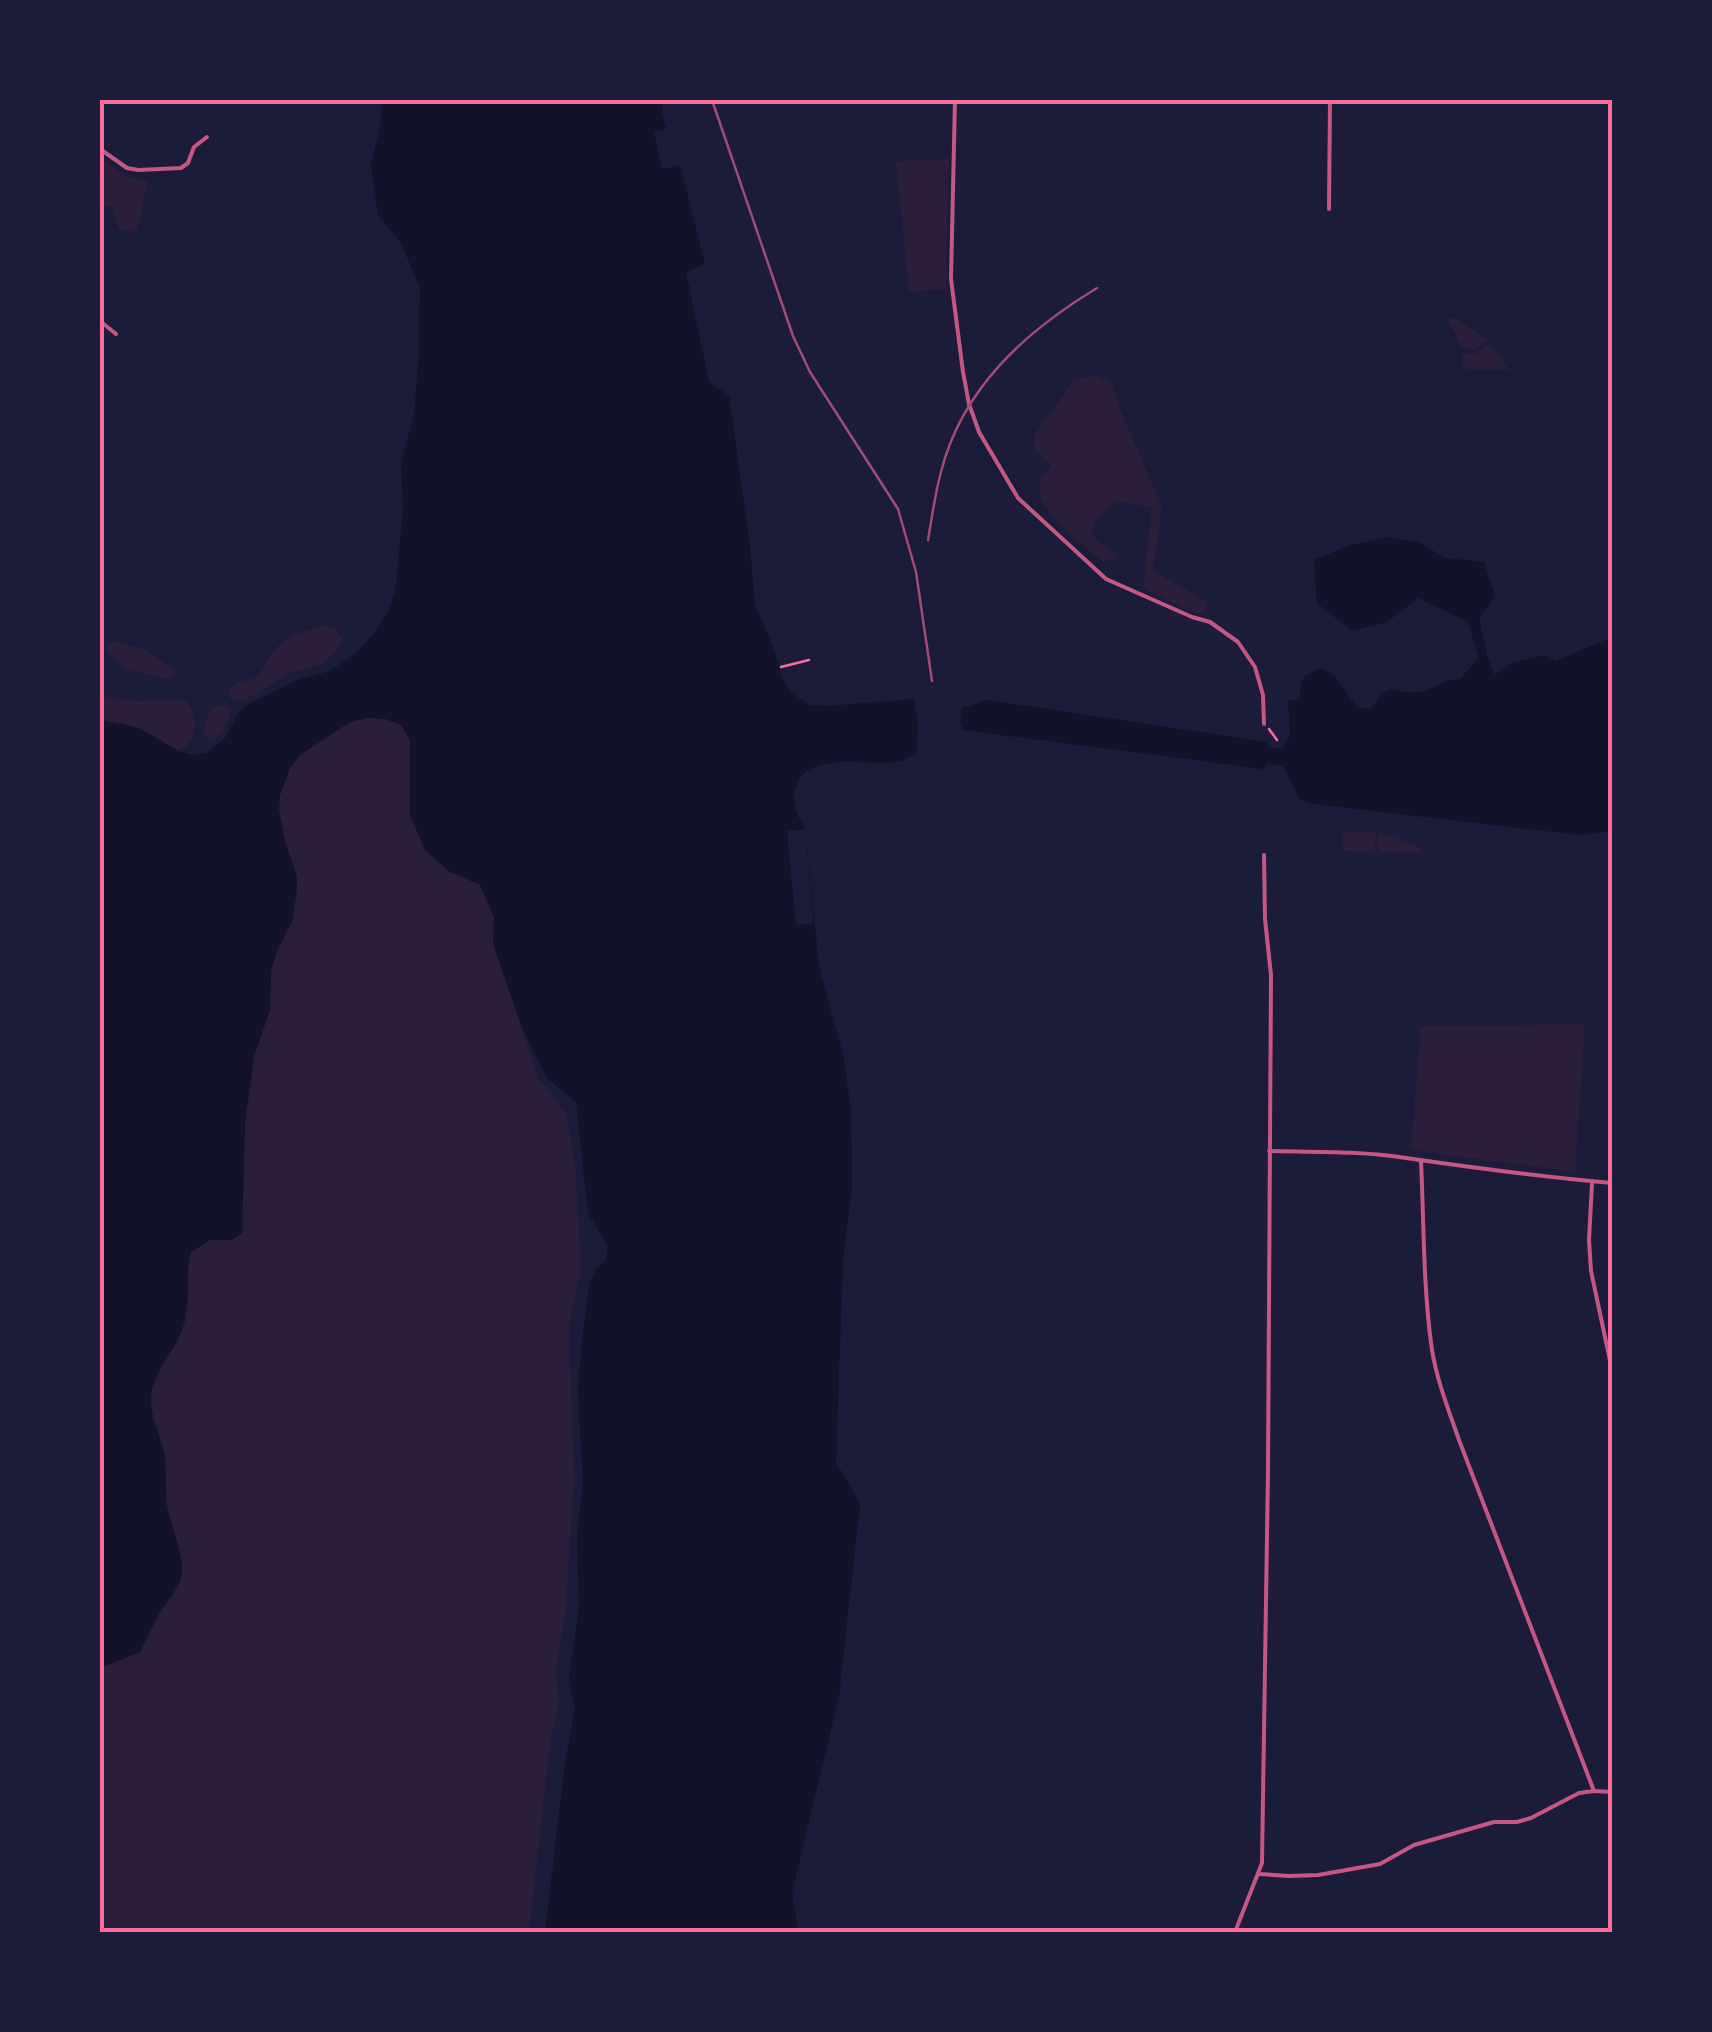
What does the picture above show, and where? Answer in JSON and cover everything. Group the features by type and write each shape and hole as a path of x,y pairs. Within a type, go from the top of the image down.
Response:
{"street":[{"path":"955,100 951,279 966,388 979,432 1018,498 1106,580 1210,622 1238,642 1255,666 1263,695 1264,724"},
{"path":"1329,210 1330,100"},
{"path":"100,149 127,168 181,168 188,163 194,147 207,137"},
{"path":"100,321 116,334"},
{"path":"1234,1932 1262,1863 1270,975 1264,856"},
{"path":"1268,1151 1336,1152 1612,1183"},
{"path":"1421,1161 1432,1352 1441,1387 1594,1791"},
{"path":"1592,1181 1588,1240 1591,1271 1612,1370"},
{"path":"1259,1874 1318,1875 1380,1864 1414,1845 1494,1822 1517,1822 1579,1793 1612,1792"}],"path":[{"path":"782,667 809,660"},
{"path":"1264,724 1276,740"}],"shaded area":[{"path":"382,100 663,100 666,129 654,132 662,169 680,165 705,264 686,272 709,382 729,396 755,605 783,680 793,694 810,705 914,699 918,725 916,753 890,763 844,762 815,767 804,773 794,796 805,829 819,966 844,1058 851,1112 852,1186 843,1261 836,1462 860,1504 839,1696 792,1893 798,1932 545,1932 575,1708 569,1679 579,1606 577,1539 583,1482 578,1389 583,1330 590,1282 596,1269 606,1261 608,1246 588,1213 576,1102 546,1077 522,1027 493,944 494,917 480,885 450,872 425,850 410,815 410,740 401,725 385,719 350,722 300,755 290,768 280,795 279,810 297,889 293,919 271,971 270,1010 254,1056 245,1123 242,1233 232,1240 210,1240 191,1252 184,1325 155,1380 151,1397 165,1457 167,1503 180,1553 181,1578 140,1652 100,1668 100,720 140,728 178,751 207,753 225,738 245,706 300,679 330,671 357,652 389,610 396,587 403,507 401,463 414,414 420,288 401,243 378,215 371,165"},
{"path":"100,159 129,177 148,181 137,232 119,229 112,208 100,204"},
{"path":"949,159 946,289 909,292 896,161"},
{"path":"1454,318 1487,341 1474,349 1462,348 1448,319"},
{"path":"1490,344 1509,370 1462,369 1462,354 1474,354"},
{"path":"1094,375 1111,382 1162,506 1153,571 1207,601 1205,613 1194,613 1143,588 1152,507 1117,502 1097,518 1091,534 1118,558 1104,562 1064,528 1041,497 1040,481 1051,466 1035,449 1034,436 1074,379"},
{"path":"1388,537 1419,542 1445,558 1484,562 1495,596 1479,619 1495,675 1511,663 1546,655 1556,661 1612,637 1612,831 1580,835 1314,804 1300,800 1283,766 1266,763 1264,769 963,730 962,708 987,700 1267,742 1268,747 1282,749 1290,736 1288,700 1300,700 1303,679 1322,668 1334,675 1357,707 1371,709 1381,694 1392,689 1418,692 1460,679 1479,658 1468,622 1418,598 1387,622 1352,631 1317,603 1314,560 1348,546"},
{"path":"325,626 334,628 343,638 322,664 293,672 243,701 229,698 229,691 258,674 280,644 301,632"},
{"path":"113,641 146,650 176,672 171,679 125,667 106,648"},
{"path":"100,694 132,701 186,701 195,721 193,736 178,751 126,724 100,720"},
{"path":"217,705 230,709 227,723 211,740 203,731 209,712"},
{"path":"368,718 401,725 410,740 410,815 450,872 480,884 494,917 493,944 539,1079 567,1114 576,1175 581,1269 569,1326 574,1479 566,1609 529,1932 100,1932 100,1668 140,1652 157,1617 167,1508 165,1456 152,1418 151,1392 186,1319 191,1252 210,1240 232,1240 242,1232 245,1123 254,1056 270,1010 271,971 297,876 285,842 280,795 299,755 350,722"},
{"path":"1343,831 1376,832 1375,852 1343,851"},
{"path":"1378,834 1420,847 1420,853 1378,852"},
{"path":"1585,1024 1575,1172 1411,1150 1421,1026"}],"pier":[{"path":"805,829 814,923 796,925 787,831"}],"railway":[{"path":"712,100 793,336 810,372 898,509 916,572 932,681"},
{"path":"928,540 939,480 951,442 981,388 1022,343 1097,288"}]}
